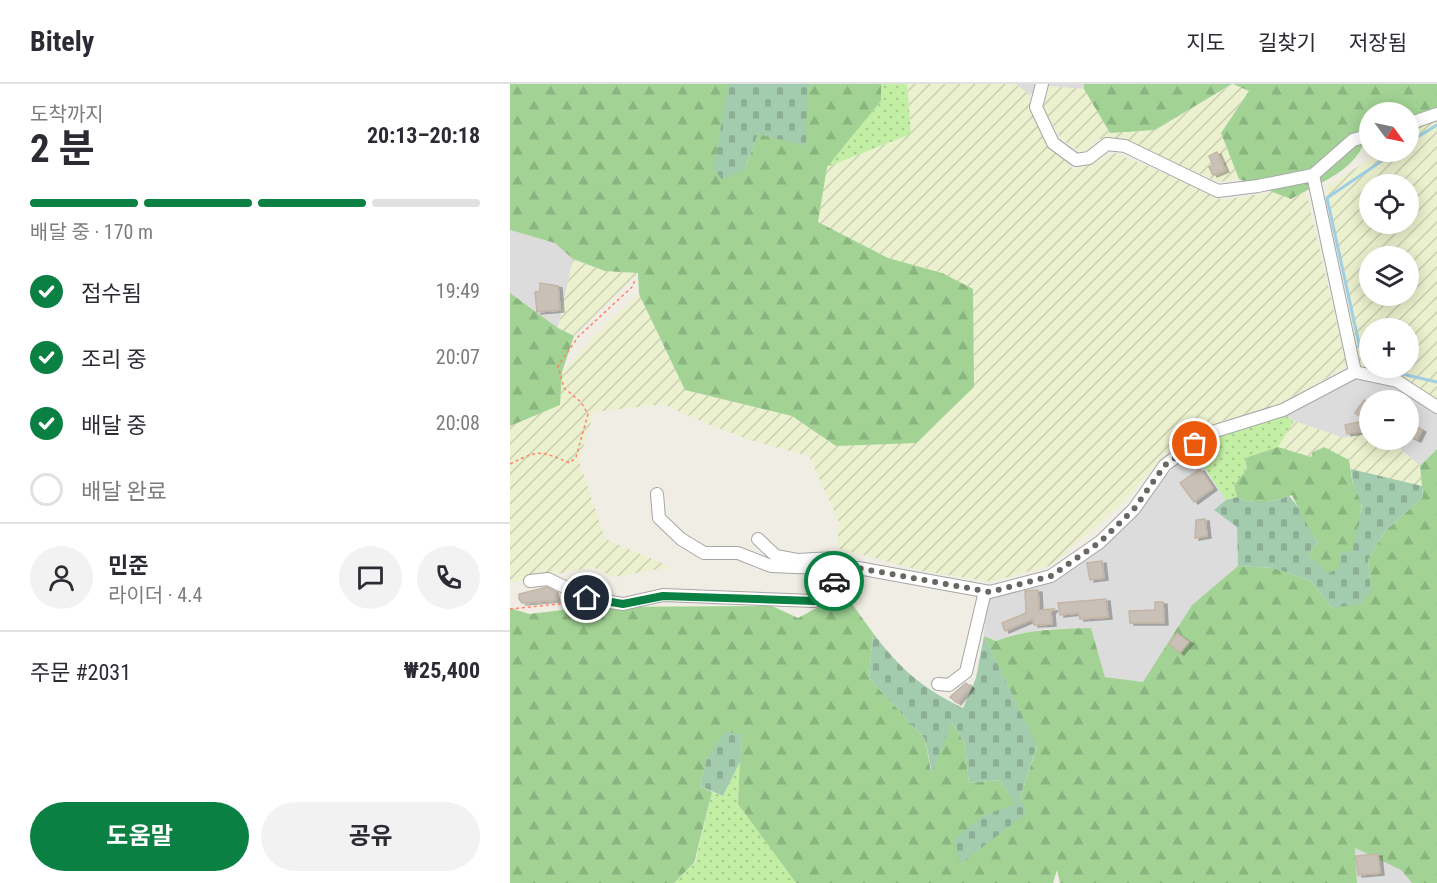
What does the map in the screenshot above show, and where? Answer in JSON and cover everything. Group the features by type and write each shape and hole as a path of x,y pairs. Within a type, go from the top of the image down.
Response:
{"street":[{"path":"1042,84 1036,107 1053,143 1076,160 1089,158 1107,144 1125,146 1218,191 1313,175 1353,140 1359,138"},
{"path":"1419,120 1437,114"},
{"path":"1313,175 1356,372"},
{"path":"657,494 659,518 681,539 704,553 738,553 771,566 858,568 985,591 1051,576 1100,542 1134,509 1165,465 1209,433 1283,410 1356,372 1397,381 1437,407"},
{"path":"758,539 776,556 797,560 835,558 844,569"},
{"path":"530,581 548,579 587,598 623,604 663,596 814,601 824,595 844,569"},
{"path":"938,684 949,685 966,672 985,591"}],"path":[{"path":"510,464 533,453 542,452 570,463 576,457 588,414 581,402 564,388 558,366 578,337 632,287 635,280"},
{"path":"510,609 568,603 587,598"}],"shaded area":[{"path":"1016,84 1084,84 1084,89 1046,86 1029,95"},
{"path":"510,230 556,243 573,259 558,328 510,293"},
{"path":"1353,379 1412,385 1437,398 1437,449 1420,466 1402,450 1419,450 1419,390 1359,390 1359,434 1344,438 1294,421 1283,414"},
{"path":"1192,450 1226,500 1214,510 1237,527 1238,566 1192,605 1144,682 1105,677 1091,628 1046,629 1011,635 996,641 984,636 986,597 1065,572 1107,544 1158,483"},
{"path":"1355,848 1401,870 1412,883 1357,883"}],"green space":[{"path":"510,84 728,84 745,168 758,134 807,92 810,84 881,84 881,101 827,167 818,222 888,258 942,273 973,289 974,387 916,443 836,446 792,416 685,390 639,294 638,273 605,271 573,259 555,243 510,230"},
{"path":"728,84 810,84 807,93 806,146 758,134 745,168 722,180 714,168"},
{"path":"881,84 907,84 911,134 827,167 881,101"},
{"path":"907,84 1016,84 1029,95 1073,170 1115,153 1175,177 1222,200 1272,192 1291,199 1306,191 1347,367 1277,405 1199,428 1167,452 1124,502 1052,565 991,582 923,571 837,548 839,522 809,456 756,442 663,404 594,412 579,461 605,539 671,567 613,577 593,567 510,583 510,426 559,405 562,372 601,329 639,294 685,390 792,416 836,446 942,273 888,258 818,223 827,167 911,134"},
{"path":"1084,84 1232,84 1155,130 1110,133 1084,89"},
{"path":"1233,84 1249,91 1221,133 1239,179 1218,182 1124,140 1099,139 1083,154 1061,139 1043,108 1046,86 1084,89 1110,133 1155,130"},
{"path":"1233,84 1437,84 1437,118 1419,129 1419,102 1359,102 1359,152 1355,158 1334,176 1291,199 1239,179 1221,133 1249,91"},
{"path":"1437,118 1437,399 1389,378 1419,378 1419,318 1359,318 1359,360 1326,187 1365,162 1419,162 1419,129"},
{"path":"573,259 605,271 638,273 574,336 558,328"},
{"path":"510,293 558,328 574,336 562,372 560,405 510,426"},
{"path":"1283,414 1294,421 1278,447 1245,458 1247,469 1234,485 1237,497 1226,500 1192,450 1210,437"},
{"path":"1294,421 1344,438 1359,434 1359,450 1402,450 1420,466 1422,486 1351,469 1349,460 1312,457 1278,447"},
{"path":"1278,447 1311,457 1313,452 1324,447 1349,460 1353,485 1362,502 1357,536 1352,553 1339,569 1328,574 1308,555 1318,542 1308,529 1292,495 1264,502 1237,497 1234,485 1247,469 1245,458"},
{"path":"1437,449 1437,883 1412,883 1401,870 1355,848 1357,883 1060,883 1057,870 1053,883 796,883 738,804 741,735 707,758 700,786 712,792 694,863 674,883 510,883 510,608 529,614 588,607 772,606 798,618 844,593 873,633 869,678 925,739 931,771 952,722 965,744 969,783 1000,780 1016,805 982,816 1025,814 1020,797 1037,747 984,636 996,641 1031,632 1091,628 1105,677 1143,682 1192,605 1238,566 1274,568 1311,581 1332,608 1371,590 1368,560 1385,531 1423,497 1420,466"},
{"path":"1351,469 1422,486 1423,497 1385,531 1368,560 1371,590 1361,604 1332,608 1311,581 1274,568 1238,566 1237,527 1214,510 1226,500 1237,497 1263,502 1289,496 1318,542 1308,555 1328,573 1339,569 1341,551 1352,552 1362,505 1353,485"},
{"path":"873,633 913,676 935,693 963,708 976,678 984,636 1037,746 1020,797 1026,814 960,864 954,840 982,816 1015,804 1000,780 969,783 965,744 952,722 932,773 925,739 869,678"},
{"path":"725,731 741,735 740,762 723,796 700,786 707,758"},
{"path":"740,762 738,804 796,883 674,883 695,863 712,792 723,796"}],"building":[{"path":"1217,152 1225,170 1213,175 1209,167 1213,165 1209,156"},
{"path":"540,283 558,286 560,310 537,312 535,292 540,291"},
{"path":"1359,422 1359,432 1347,434 1345,425"},
{"path":"1200,469 1213,488 1194,502 1180,483"},
{"path":"1205,519 1207,536 1195,538 1196,520"},
{"path":"1102,561 1104,578 1090,580 1087,563"},
{"path":"547,587 554,591 556,600 522,603 519,599 519,594"},
{"path":"1038,590 1039,610 1054,609 1051,612 1052,624 1034,625 1033,619 1005,631 1002,623 1026,613 1025,591"},
{"path":"1106,599 1108,617 1080,619 1078,613 1060,615 1058,603"},
{"path":"1155,602 1163,602 1164,623 1130,623 1129,611 1155,610"},
{"path":"1177,633 1189,642 1180,653 1169,644"},
{"path":"966,683 970,687 957,703 950,697"},
{"path":"1378,854 1380,873 1358,875 1356,856"}],"waterway":[{"path":"1419,136 1437,125"},
{"path":"1359,344 1327,198 1380,162"},
{"path":"1419,378 1437,382"}],"way so far":[{"path":"834,581 844,569 858,568 990,592 1051,576 1100,542 1134,509 1165,465 1195,444"}],"route":[{"path":"587,598 623,604 663,596 727,600 814,601 824,595 834,581"}]}
